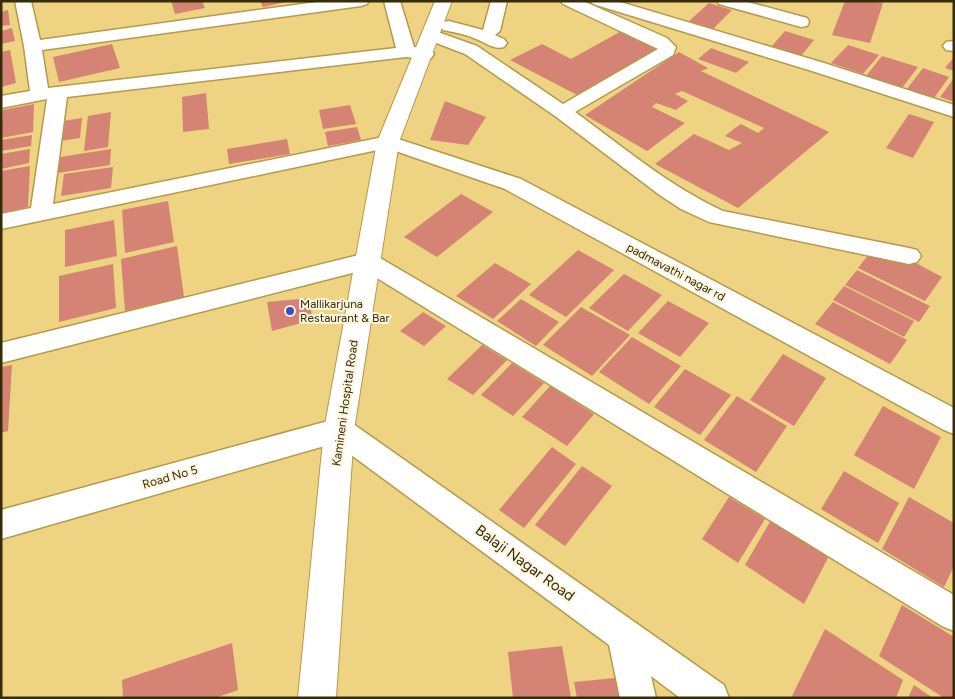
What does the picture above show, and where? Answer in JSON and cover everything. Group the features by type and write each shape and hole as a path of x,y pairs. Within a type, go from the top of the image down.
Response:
{"street":[{"path":"33,46 361,1"},
{"path":"392,1 429,33 471,50 562,112 689,204 717,217 909,256"},
{"path":"1,102 429,33 495,36 499,1"},
{"path":"562,112 667,52 667,47 661,42 569,1"},
{"path":"599,1 818,67 954,111"},
{"path":"725,1 801,22"},
{"path":"18,3 49,94 41,214"},
{"name":"Kamineni Hospital Road","path":"317,698 338,430 388,142 429,33"},
{"path":"1,222 388,142"},
{"name":"padmavathi nagar rd","path":"388,142 513,184 954,422"},
{"path":"1,352 367,261 954,614"},
{"name":"Road No 5","path":"1,525 338,430"},
{"name":"Balaji Nagar Road","path":"338,430 711,698"},
{"path":"624,634 638,698"}],"building":[{"path":"171,1 202,1 205,8 175,14"},
{"path":"260,1 286,1 286,2 263,7"},
{"path":"845,1 883,3 870,43 832,35"},
{"path":"709,3 732,10 713,29 689,21"},
{"path":"8,10 10,25 1,26 1,12"},
{"path":"12,28 15,41 1,44 1,31"},
{"path":"625,29 661,46 577,95 510,60 542,44 571,59"},
{"path":"785,31 814,40 801,56 771,47"},
{"path":"112,44 120,68 59,82 53,57"},
{"path":"848,45 879,55 863,74 831,63"},
{"path":"711,48 749,62 736,73 698,59"},
{"path":"10,50 16,83 1,87 1,52"},
{"path":"679,52 708,68 701,71 829,132 738,208 655,164 694,134 729,150 742,143 725,136 741,124 758,133 764,128 682,91 675,94 688,101 676,110 656,103 652,107 685,123 647,151 585,115"},
{"path":"882,56 918,67 902,88 866,76"},
{"path":"954,57 954,71 945,68"},
{"path":"923,68 949,77 934,98 907,89"},
{"path":"954,78 954,102 940,97"},
{"path":"206,93 209,129 183,132 182,97"},
{"path":"445,101 486,117 468,145 430,140"},
{"path":"34,104 33,132 1,138 3,110"},
{"path":"350,105 356,124 323,129 319,110"},
{"path":"111,112 108,147 84,151 88,116"},
{"path":"909,114 934,122 913,158 886,148"},
{"path":"82,118 80,138 60,141 63,121"},
{"path":"357,127 361,140 328,146 325,132"},
{"path":"32,135 31,146 1,151 1,140"},
{"path":"287,139 290,154 229,164 227,149"},
{"path":"30,149 29,163 1,169 1,154"},
{"path":"111,149 110,165 58,173 60,157"},
{"path":"30,166 28,207 1,213 1,171"},
{"path":"113,167 111,188 61,196 64,174"},
{"path":"461,194 493,212 437,257 404,237"},
{"path":"168,201 174,242 125,253 122,210"},
{"path":"114,220 117,256 65,267 65,230"},
{"path":"177,246 184,297 125,311 121,259"},
{"path":"578,250 614,270 566,317 529,295"},
{"path":"869,254 916,263 942,277 925,301 858,268"},
{"path":"495,263 531,284 493,319 456,296"},
{"path":"113,264 116,308 59,322 59,276"},
{"path":"857,270 930,306 919,322 845,285"},
{"path":"624,274 662,295 628,331 589,308"},
{"path":"844,286 914,321 904,337 833,300"},
{"name":"Mallikarjuna Restaurant & Bar","path":"310,298 312,320 272,331 267,302"},
{"path":"521,299 559,322 536,346 497,321"},
{"path":"668,301 709,323 680,357 638,333"},
{"path":"833,302 907,340 890,364 815,324"},
{"path":"581,307 630,335 592,376 543,345"},
{"path":"423,312 446,326 424,346 400,331"},
{"path":"632,337 681,366 649,404 599,372"},
{"path":"482,345 507,360 473,395 447,379"},
{"path":"783,354 826,378 794,426 750,400"},
{"path":"512,363 544,383 513,416 481,395"},
{"path":"12,365 8,431 1,433 1,367"},
{"path":"685,369 731,395 700,435 654,407"},
{"path":"550,386 594,414 567,446 522,417"},
{"path":"737,396 787,426 756,472 704,440"},
{"path":"883,406 941,437 914,489 854,455"},
{"path":"552,447 576,464 524,528 499,510"},
{"path":"582,466 612,486 565,546 535,525"},
{"path":"844,471 899,503 878,543 821,509"},
{"path":"729,497 765,519 738,563 702,539"},
{"path":"909,497 954,523 954,566 944,587 882,549"},
{"path":"771,520 829,556 804,604 745,565"},
{"path":"902,605 954,637 954,698 944,698 879,656"},
{"path":"825,629 903,680 896,698 791,698"},
{"path":"232,643 238,690 215,698 123,698 122,680"},
{"path":"562,646 571,698 513,698 508,652"},
{"path":"625,677 630,698 577,698 574,682"},
{"path":"914,685 933,698 908,698"}],"place":[{"name":"Mallikarjuna Restaurant & Bar","path":"290,311"}]}
